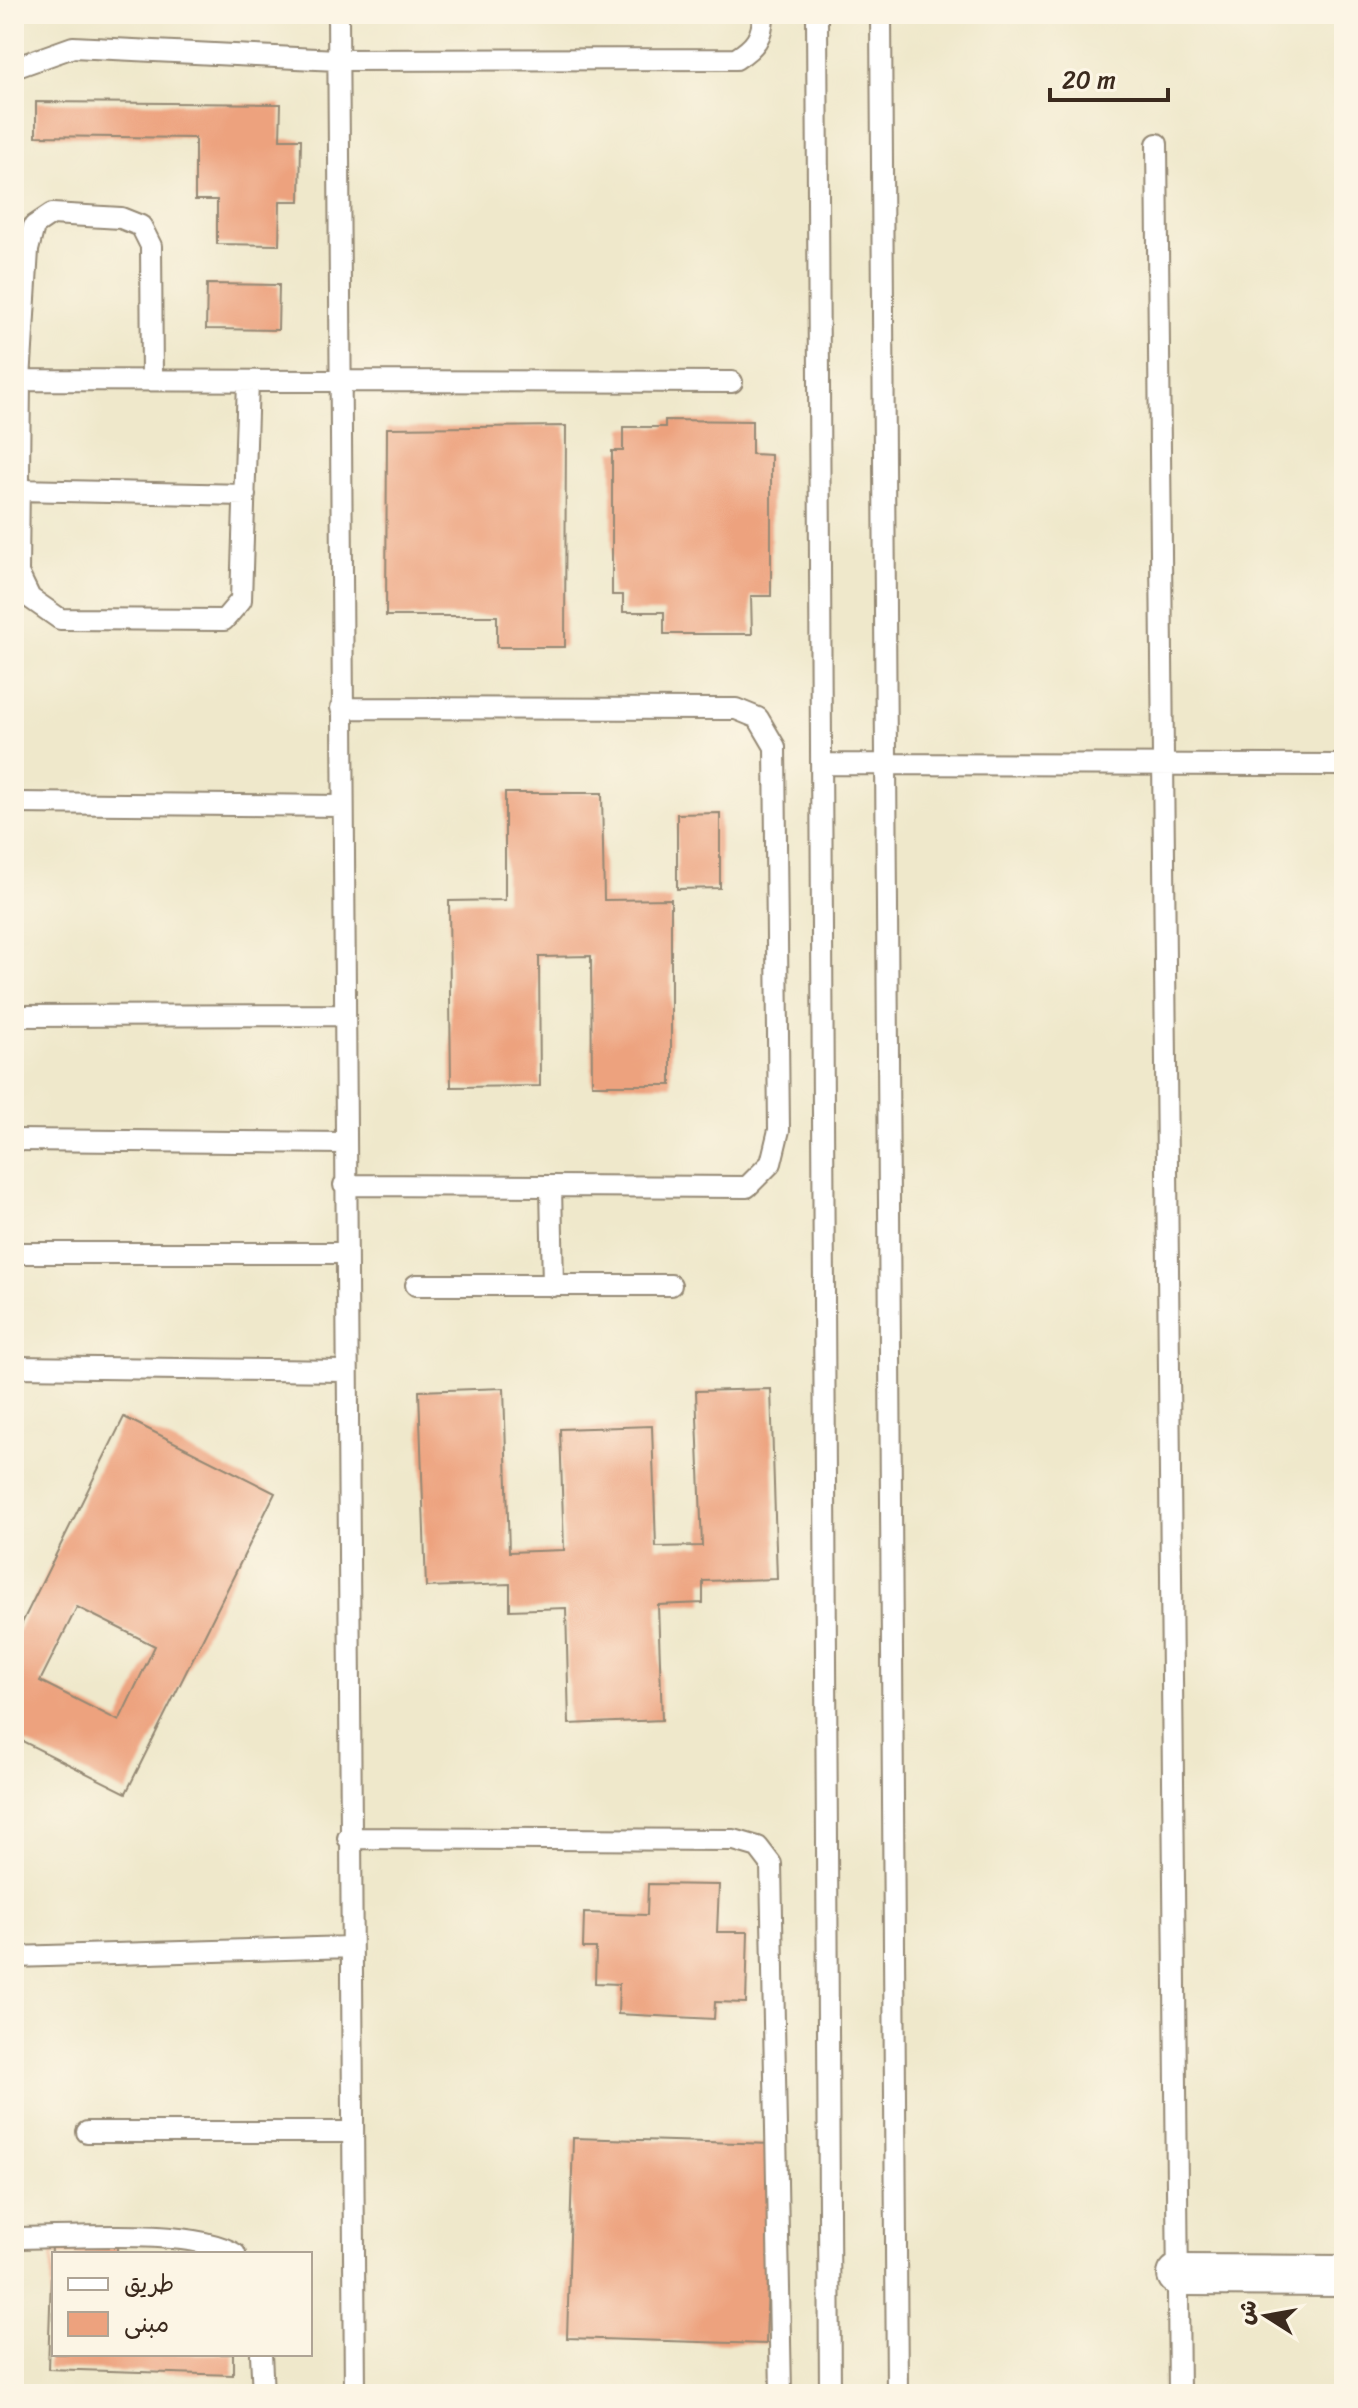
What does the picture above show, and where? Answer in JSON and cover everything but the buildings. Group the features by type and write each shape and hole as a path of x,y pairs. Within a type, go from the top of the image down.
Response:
{"street":[{"path":"1178,2275 1344,2276"}],"lane":[{"path":"338,14 348,1838 355,2394"},
{"path":"14,68 73,47 337,60 736,59 753,48 763,30 763,14"},
{"path":"817,14 830,2394"},
{"path":"881,14 897,2394"},
{"path":"1157,144 1179,2394"},
{"path":"152,380 151,246 141,226 121,218 52,214 34,226 28,250 17,380 18,573 30,598 60,619 224,620 241,600 248,381"},
{"path":"17,380 732,382"},
{"path":"18,490 245,495"},
{"path":"341,708 736,709 758,718 775,747 779,1130 771,1163 747,1187 344,1185"},
{"path":"822,764 1344,765"},
{"path":"14,803 342,806"},
{"path":"14,1016 343,1015"},
{"path":"14,1140 344,1143"},
{"path":"551,1186 553,1286"},
{"path":"14,1253 345,1253"},
{"path":"416,1285 671,1285"},
{"path":"14,1367 345,1371"},
{"path":"348,1838 734,1840 758,1847 771,1864 781,2394"},
{"path":"14,1957 350,1947"},
{"path":"87,2132 352,2132"},
{"path":"14,2238 176,2239 220,2245 232,2252"},
{"path":"261,2356 263,2394"}]}
